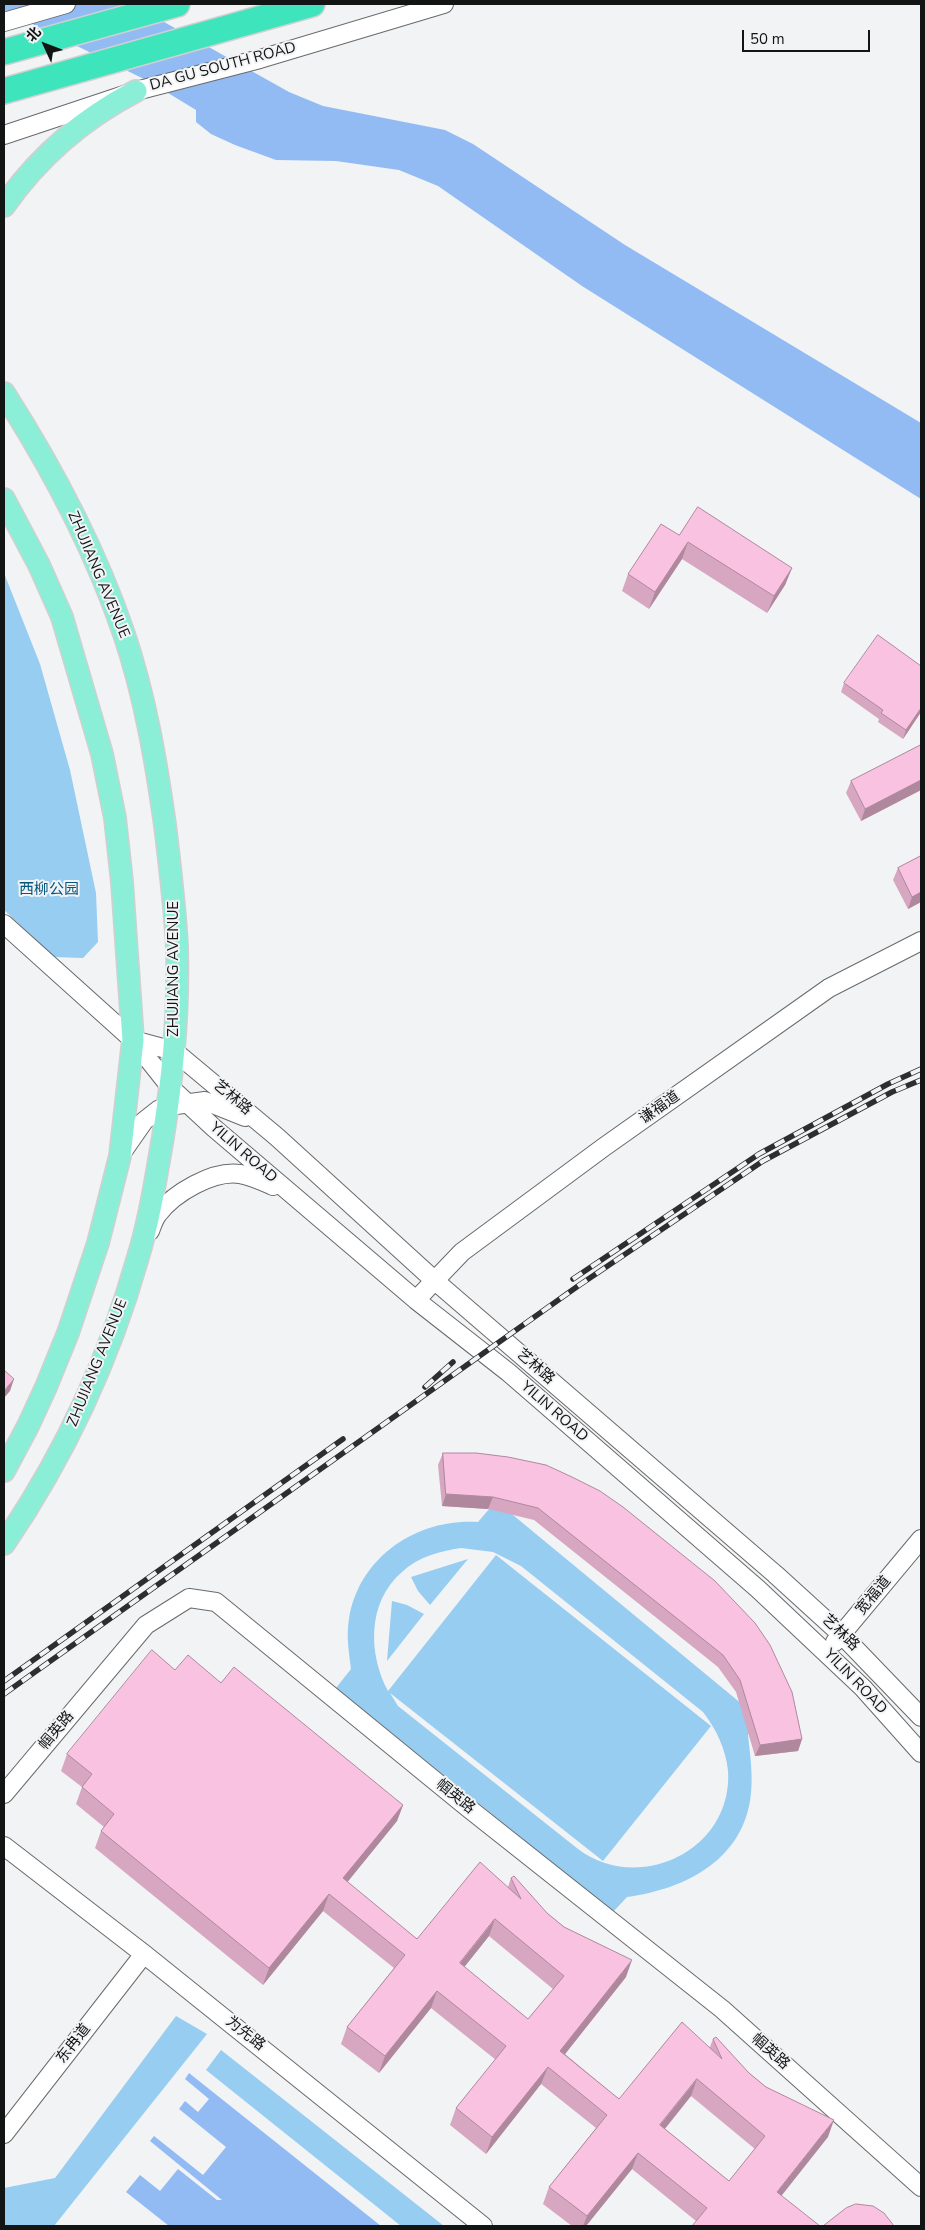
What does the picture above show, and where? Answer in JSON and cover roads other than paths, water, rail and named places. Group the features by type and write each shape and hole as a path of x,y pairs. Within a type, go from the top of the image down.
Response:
{"highway":[{"path":"4,52 177,4"},
{"path":"4,91 312,4"}],"main road":[{"path":"4,206 34,167 55,145 95,114 136,90"},
{"name":"ZHUJIANG AVENUE","path":"4,393 69,505 124,633 146,712 157,766 172,882 177,949 174,1051 175,1099 139,1255 120,1317 82,1408 59,1456 4,1544"},
{"path":"4,499 39,565 62,617 102,754 115,818 122,882 133,1040 120,1156 98,1243 68,1332 28,1426 4,1471"}],"street":[{"path":"4,22 66,4"},
{"name":"DA GU SOUTH ROAD","path":"4,135 136,90 260,59 444,4"},
{"name":"艺林路","path":"4,924 133,1040 175,1099"},
{"name":"谦福道","path":"416,1300 462,1252 604,1147 829,988 921,940"},
{"name":"艺林路","path":"133,1040 174,1051 277,1137 434,1280 842,1634 921,1717"},
{"path":"120,1156 144,1121 175,1099 205,1101 223,1107 242,1115 277,1137"},
{"name":"YILIN ROAD","path":"175,1099 416,1300 508,1372 758,1590 863,1688 921,1753"},
{"path":"139,1255 157,1214 176,1197 205,1180 221,1175 238,1174 256,1178 296,1200"},
{"name":"宽福道","path":"826,1652 921,1539"},
{"name":"帼英路","path":"4,1794 146,1625 189,1598 216,1602 467,1807 722,2010 921,2188"},
{"name":"为先路","path":"4,1846 144,1954 484,2226"},
{"name":"东冉道","path":"4,2134 144,1954"}],"railway":[{"path":"573,1279 759,1154 888,1084 921,1069"},
{"path":"4,1694 578,1286 763,1161 892,1092 921,1080"},
{"path":"425,1387 453,1362"},
{"path":"4,1681 343,1439"}],"park label":[{"name":"西柳公园","path":"49,890"}]}
